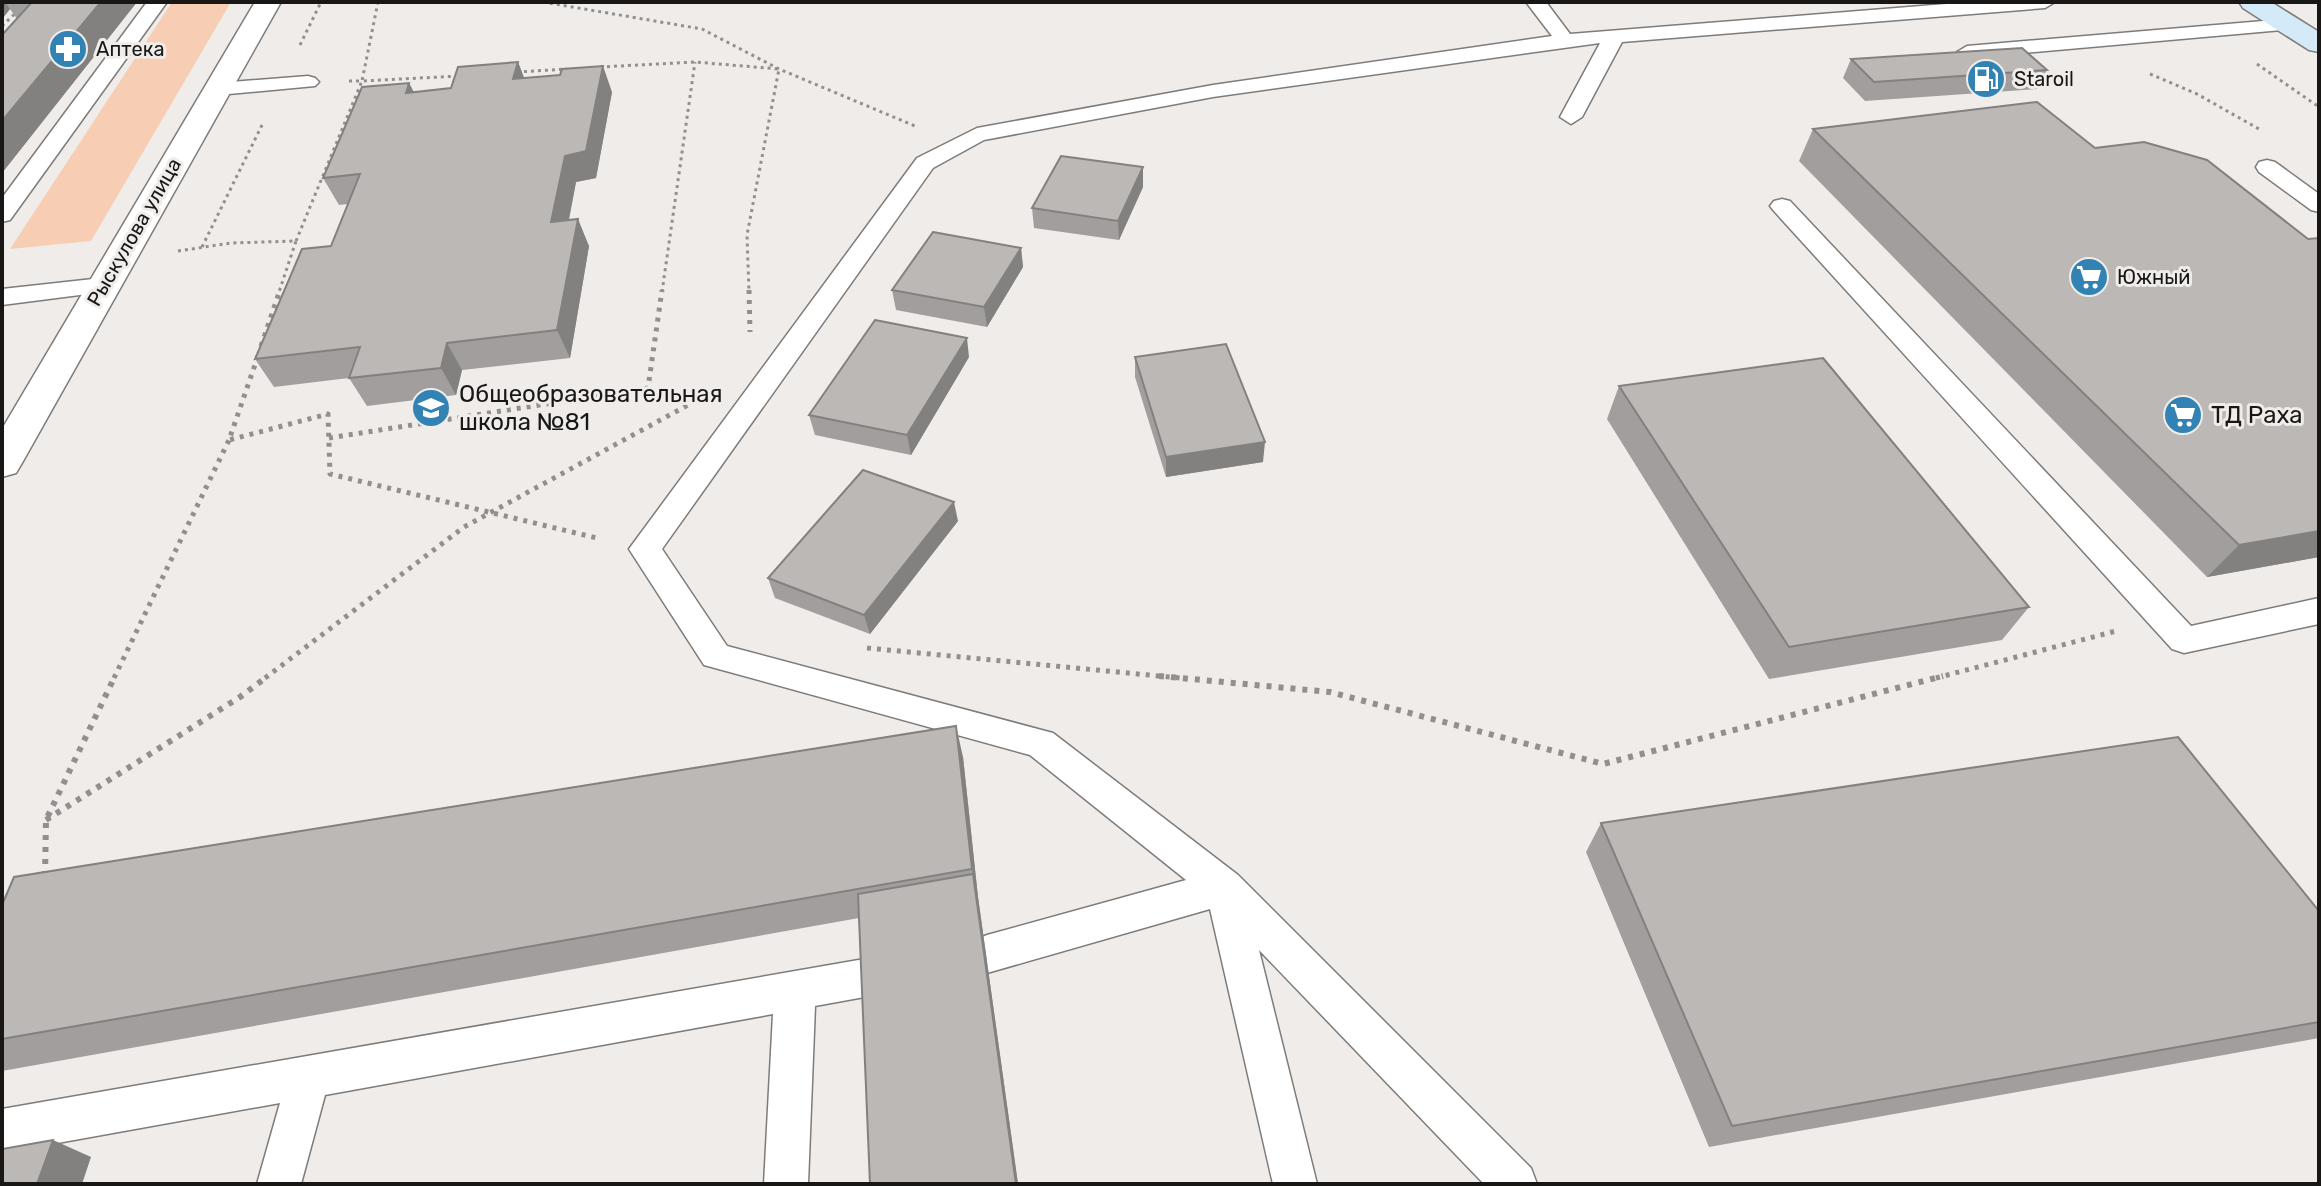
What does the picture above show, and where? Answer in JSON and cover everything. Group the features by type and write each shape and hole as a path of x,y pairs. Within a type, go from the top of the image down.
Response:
{"main road":[{"path":"2252,2 2319,44"}],"street":[{"name":"Рыскулова улица","path":"2,463 268,2"}],"lane":[{"path":"2,215 157,2"},
{"path":"1536,2 1565,40"},
{"path":"1515,1184 1224,887 1041,743 716,656 645,549 925,163 977,135 1213,91 1565,40 2045,2"},
{"path":"1943,54 2287,25"},
{"path":"1571,117 1615,35"},
{"path":"218,89 308,82"},
{"path":"2267,167 2319,205"},
{"path":"1782,206 2184,640 2319,611"},
{"path":"2,297 102,286"},
{"path":"987,954 1224,887"},
{"path":"1224,887 1295,1184"},
{"path":"2,1131 870,977"},
{"path":"786,1184 795,989"},
{"path":"279,1184 308,1078"}],"path":[{"path":"2,26 27,2"},
{"path":"45,892 46,820 229,440 296,241 362,81 378,2"},
{"path":"543,2 702,29 779,69 920,128"},
{"path":"600,67 695,62 779,69"},
{"path":"329,438 648,388 695,62"},
{"path":"505,73 568,69"},
{"path":"750,336 747,235 779,69"},
{"path":"362,81 473,75"},
{"path":"2197,94 2268,135"},
{"path":"231,243 296,241"},
{"path":"46,820 240,697 464,527 701,397"},
{"path":"229,440 328,414 330,474 611,542"},
{"path":"857,647 1330,692 1603,764 2164,619"}],"shaded area":[{"path":"172,2 231,2 91,241 10,249"}],"building":[{"path":"32,2 101,2 2,121 2,35"},
{"path":"2022,48 2047,70 1874,82 1851,59"},
{"name":"Общеобразовательная школа №81","path":"518,62 513,79 560,75 562,69 603,66 586,151 565,156 551,222 578,219 557,330 447,343 441,368 349,378 360,347 255,359 302,249 331,246 360,174 323,178 362,87 409,83 406,93 451,88 458,67"},
{"name":"ТД Раха","path":"2037,102 2095,148 2144,142 2207,160 2308,239 2319,238 2319,531 2239,545 1813,129"},
{"path":"1061,156 1143,167 1118,221 1032,208"},
{"path":"933,232 1021,248 984,307 892,290"},
{"path":"875,320 967,338 907,435 809,415"},
{"path":"1226,344 1265,442 1166,457 1135,357"},
{"path":"1823,358 2029,607 1789,647 1619,386"},
{"path":"863,470 954,502 864,615 768,578"},
{"path":"956,726 972,869 2,1039 2,905 14,877"},
{"path":"2178,737 2319,911 2319,1022 1732,1126 1601,823"},
{"path":"973,874 1016,1184 870,1184 858,894"},
{"path":"53,1140 37,1184 2,1184 2,1149"}],"place":[{"name":"Аптека","path":"68,49"},
{"name":"Staroil","path":"1986,79"},
{"name":"Южный","path":"2089,277"},
{"name":"Общеобразовательная школа №81","path":"431,408"},
{"name":"ТД Раха","path":"2183,415"}]}
